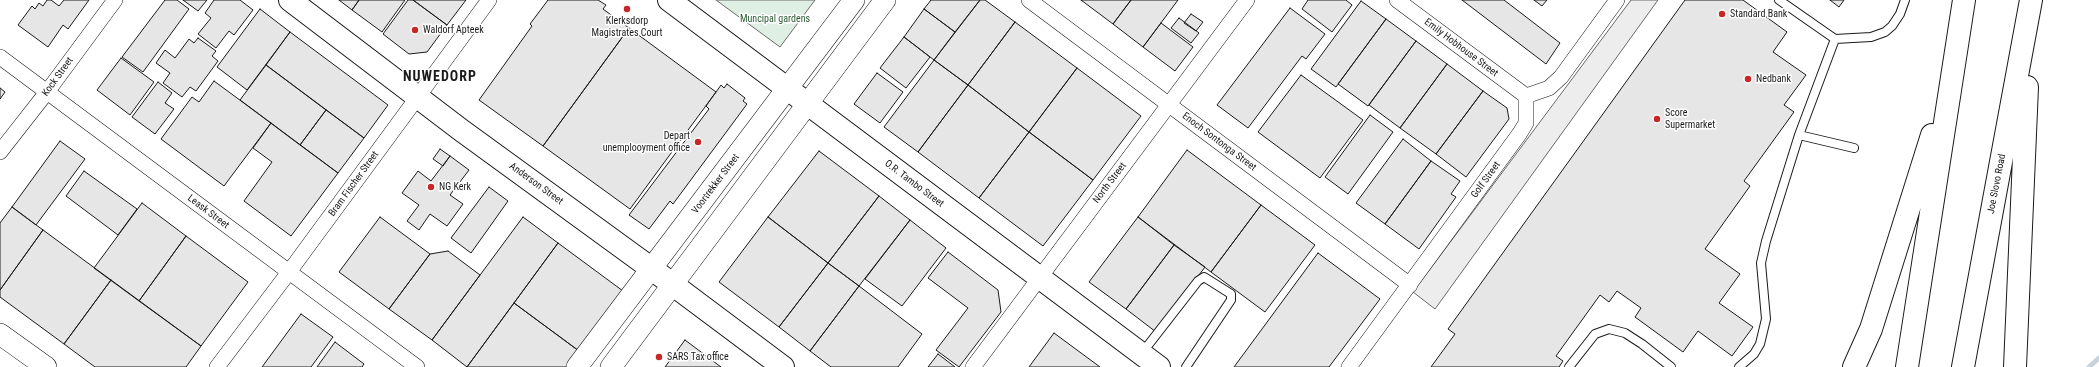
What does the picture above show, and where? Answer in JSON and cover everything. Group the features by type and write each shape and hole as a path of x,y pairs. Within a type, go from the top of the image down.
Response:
{"main road":[{"name":"Anderson Street","path":"290,0 418,97 783,367"},
{"name":"O.R. Tambo Street","path":"669,0 1159,367"},
{"path":"1907,367 1964,0"},
{"path":"2015,367 2031,4"},
{"name":"Joe Slovo Road","path":"1963,367 2031,4"},
{"path":"1854,367 1871,328 1955,60"}],"street":[{"name":"Kock Street","path":"0,152 48,92 115,0"},
{"name":"Bram Fischer Street","path":"217,367 290,272 490,0"},
{"name":"Voortrekker Street","path":"577,367 854,0"},
{"path":"610,367 885,0"},
{"name":"Enoch Sontonga Street","path":"1029,0 1410,285"},
{"name":"North Street","path":"973,367 1247,0"},
{"name":"Emily Hobhouse Street","path":"1397,0 1526,96"},
{"path":"1526,96 1549,88 1561,77 1617,0"},
{"name":"Leask Street","path":"0,57 417,367"},
{"name":"Golf Street","path":"1349,367 1359,361 1410,285 1520,133 1526,123 1526,96"},
{"path":"0,334 46,367"}],"lane":[{"path":"1779,0 1835,39 1871,37 1884,32 1892,26 1900,14 1904,0"},
{"path":"1739,367 1754,354 1760,344 1766,319 1761,263 1766,241 1799,135 1835,39"},
{"path":"1799,135 1854,148"},
{"path":"1142,354 1198,281 1204,278 1230,294 1231,300 1186,367"},
{"path":"1569,367 1595,334 1608,329 1631,337 1671,367"}],"green space":[{"name":"Muncipal gardens","path":"716,0 815,0 780,47"}],"shaded area":[{"path":"1631,0 1658,0 1435,309 1413,292"}],"building":[{"path":"47,0 51,0 59,6 64,0 89,0 68,29 63,25 48,47 18,25 32,6 35,9 39,3 43,6"},
{"path":"165,0 177,0 189,9 143,72 122,57"},
{"path":"183,0 207,0 198,11"},
{"path":"214,0 240,0 253,10 234,35 229,31 216,48 198,34 211,18 205,13"},
{"path":"339,0 359,0 352,10"},
{"path":"359,0 405,0 382,32 352,10"},
{"name":"Waldorf Apteek","path":"408,0 413,0 447,25 427,52 409,54 383,34"},
{"path":"413,0 466,0 447,25"},
{"path":"548,0 598,0 606,5 603,9 629,28 543,146 479,100 532,26 530,24"},
{"path":"931,0 980,0 955,32 924,9"},
{"path":"980,0 985,0 1015,22 968,85 934,60"},
{"path":"1081,0 1131,0 1113,24"},
{"path":"1131,0 1178,0 1143,47 1113,24"},
{"path":"1308,0 1346,0 1352,5 1332,32 1302,9"},
{"path":"1462,0 1504,0 1560,43 1546,64"},
{"path":"1534,0 1547,0 1542,6"},
{"path":"1685,0 1743,0 1787,32 1773,52 1806,75 1784,105 1794,112 1744,181 1750,186 1705,249 1740,274 1719,303 1753,327 1732,356 1698,331 1683,352 1635,317 1641,308 1617,291 1609,302 1600,295 1556,356 1563,361 1559,367 1431,367 1455,334 1448,329"},
{"path":"1830,0 1844,0 1839,7"},
{"path":"1361,1 1386,19 1336,87 1311,69"},
{"path":"1290,8 1325,34 1306,59 1302,56 1248,128 1217,105"},
{"path":"260,9 290,32 247,90 217,67"},
{"path":"924,9 955,32 934,60 904,37"},
{"path":"1191,14 1203,22 1196,31 1184,23"},
{"path":"1179,18 1199,33 1191,43 1171,28"},
{"path":"1386,19 1416,41 1368,106 1338,84"},
{"path":"1015,22 1077,68 1029,132 968,85"},
{"path":"1161,23 1193,47 1175,71 1143,47"},
{"path":"629,28 716,92 630,209 543,146"},
{"path":"290,32 388,105 364,138 266,65"},
{"path":"904,37 930,57 906,88 880,68"},
{"path":"198,38 216,51 212,56 218,61 196,91 190,87 182,97 163,83 170,73 156,63 165,50 175,58 189,39 194,43"},
{"path":"1416,41 1447,64 1400,128 1369,105"},
{"path":"121,58 154,82 130,115 97,90"},
{"path":"934,60 968,85 918,152 884,127"},
{"path":"1447,64 1483,91 1436,154 1400,128"},
{"path":"266,65 326,110 300,145 240,100"},
{"path":"1077,68 1141,116 1093,180 1029,132"},
{"path":"877,73 903,92 880,123 854,104"},
{"path":"1301,75 1363,120 1320,178 1258,132"},
{"path":"214,81 271,123 224,186 161,139 192,97 199,102"},
{"path":"158,82 172,93 165,103 174,109 155,134 132,117"},
{"path":"727,84 745,98 743,101 747,104 673,204 670,201 649,229 629,215 709,109 706,106 721,85 724,88"},
{"path":"968,85 1029,132 979,198 918,152"},
{"path":"0,88 5,92 0,99"},
{"path":"1483,91 1507,108 1509,119 1466,177 1436,154"},
{"path":"326,110 364,138 338,173 300,145"},
{"path":"1370,115 1393,132 1348,194 1325,177"},
{"path":"271,123 338,173 291,236 244,201 272,162 253,148"},
{"path":"1029,132 1093,180 1043,246 979,198"},
{"path":"1403,139 1431,161 1385,224 1356,203"},
{"path":"60,141 85,159 36,225 12,207"},
{"path":"440,149 450,156 443,166 433,159"},
{"path":"1187,150 1261,205 1211,272 1138,217"},
{"path":"819,151 879,196 828,263 768,217"},
{"name":"NG Kerk","path":"450,156 469,170 450,195 463,204 447,226 430,214 419,230 407,221 419,205 402,193 418,171 431,181"},
{"path":"1431,161 1460,181 1451,194 1456,197 1419,249 1385,224"},
{"path":"84,171 137,209 118,235 66,196"},
{"path":"489,187 508,201 471,253 451,238"},
{"path":"879,196 910,220 859,286 828,263"},
{"path":"142,203 186,236 139,301 94,268"},
{"path":"1261,205 1315,245 1265,312 1211,272"},
{"path":"12,207 43,230 0,290 0,223"},
{"path":"380,217 430,254 389,309 339,272"},
{"path":"523,217 558,243 467,367 432,340"},
{"path":"768,217 828,263 779,327 719,282"},
{"path":"1138,217 1174,245 1126,309 1089,282"},
{"path":"910,220 946,248 902,306 865,279"},
{"path":"43,230 111,280 64,344 0,297 0,290"},
{"path":"186,236 248,282 201,346 139,301"},
{"path":"558,243 623,291 579,351 514,303"},
{"path":"1174,245 1205,267 1156,332 1126,309"},
{"path":"448,251 480,275 432,340 389,309 430,254"},
{"path":"948,252 998,290 1001,312 959,367 936,350 968,308 928,278"},
{"path":"1318,253 1380,299 1329,367 1234,367"},
{"path":"828,263 859,286 810,351 779,327"},
{"path":"111,280 201,346 186,367 95,367 64,344"},
{"path":"859,286 922,334 898,367 831,367 810,351"},
{"path":"514,303 579,351 566,367 467,367"},
{"path":"301,314 333,337 311,367 262,367"},
{"path":"1054,333 1100,367 1029,367"},
{"path":"685,340 721,367 665,367"},
{"path":"335,342 364,364 362,367 317,367"},
{"path":"938,354 955,367 928,367"}],"waterway":[{"path":"2089,367 2099,358"}],"place":[{"name":"Klerksdorp Magistrates Court","path":"627,9"},
{"name":"Standard Bank","path":"1722,14"},
{"name":"Waldorf Apteek","path":"415,30"},
{"name":"Nedbank","path":"1748,79"},
{"name":"Score Supermarket","path":"1657,119"},
{"name":"Depart unemplooyment office","path":"698,142"},
{"name":"NG Kerk","path":"431,187"},
{"name":"SARS Tax office","path":"659,357"}],"district":[{"name":"NUWEDORP","path":"440,77"}]}
